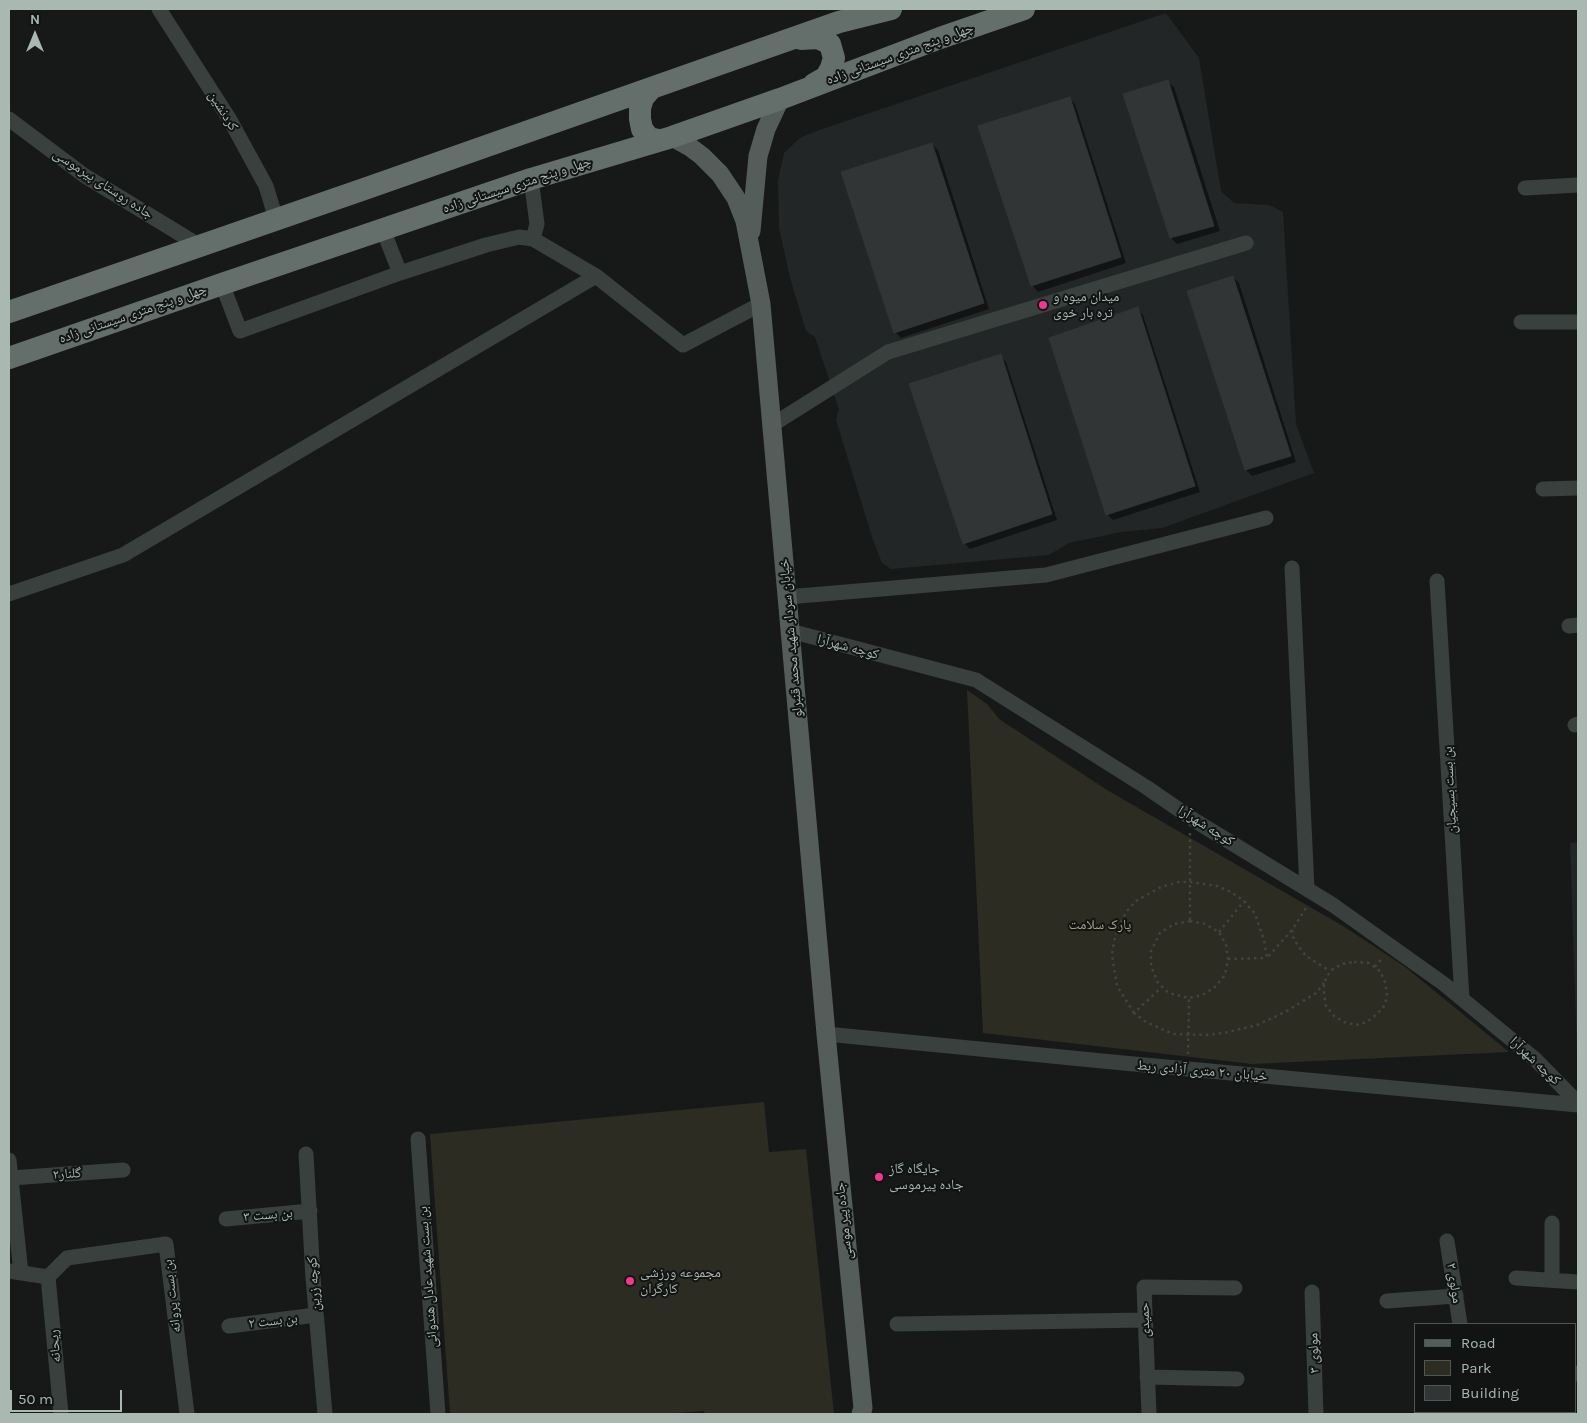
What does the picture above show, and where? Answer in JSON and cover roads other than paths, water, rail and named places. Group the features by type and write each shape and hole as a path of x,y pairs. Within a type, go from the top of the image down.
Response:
{"highway":[{"path":"9,312 650,90 839,22 891,9"},
{"name":"چهل و پنج متری سیستانی زاده","path":"9,358 531,179 665,138 780,99 940,38 1024,9"},
{"path":"790,40 818,38 830,44 834,58 831,68 826,77 811,86"},
{"path":"650,90 643,98 640,108 642,129 650,138 665,138"}],"main road":[{"path":"750,242 758,156 766,129 780,99"},
{"path":"665,138 690,146 720,174 736,198 745,221 750,242"},
{"name":"خیابان سردار شهید محمد قنبرلو","path":"750,242 761,304 826,1034"},
{"name":"جاده پیر موسی","path":"826,1034 863,1412"}],"street":[{"name":"کردنشین","path":"159,9 230,120 266,186 276,219"},
{"name":"جاده روستای پیرموسی","path":"9,119 86,176 200,246"},
{"path":"531,179 537,224 533,239"},
{"path":"1525,188 1578,185"},
{"path":"382,230 400,273"},
{"path":"222,284 240,331 400,273 486,245 519,237 533,239 596,276 683,345 761,304"},
{"path":"772,425 888,352 1246,243"},
{"path":"9,594 123,556 596,276"},
{"path":"1521,322 1578,322"},
{"path":"1543,489 1578,488"},
{"path":"787,598 1046,575 1266,518"},
{"path":"1292,568 1311,892"},
{"name":"بن بست بسیجیان","path":"1437,581 1462,999"},
{"name":"کوچه شهرآرا","path":"790,631 976,680 1146,786 1190,817 1311,892 1397,950 1462,999 1535,1059 1578,1104"},
{"name":"خیابان ۲۰ متری آزادی ربط","path":"826,1034 1578,1104"},
{"name":"بن بست شهید عادل هندوانی","path":"418,1139 438,1414"},
{"name":"کوچه زرین","path":"306,1154 316,1315 325,1414"},
{"path":"9,1160 15,1272 48,1278"},
{"name":"گلنار۲","path":"11,1178 123,1170"},
{"name":"بن بست ۳","path":"226,1219 310,1211"},
{"path":"1552,1223 1552,1280"},
{"name":"مولوی ۲","path":"1447,1241 1460,1323"},
{"name":"بن بست پروانه","path":"48,1278 67,1258 166,1244 187,1414"},
{"name":"ریحانه","path":"48,1278 61,1414"},
{"path":"1516,1278 1578,1282"},
{"name":"حمیدی","path":"1149,1414 1144,1287 1235,1288"},
{"name":"مولوی ۳","path":"1312,1292 1316,1414"},
{"path":"1386,1301 1456,1296"},
{"name":"بن بست ۲","path":"229,1326 316,1315"},
{"path":"896,1324 1145,1320"},
{"path":"1148,1377 1237,1379"}],"place":[{"name":"میدان میوه و تره بار خوی","path":"1043,305"},
{"name":"جایگاه گاز جاده پیرموسی","path":"879,1177"},
{"name":"مجموعه ورزشی کارگران","path":"630,1281"}],"park label":[{"name":"پارک سلامت","path":"1100,925"}]}
